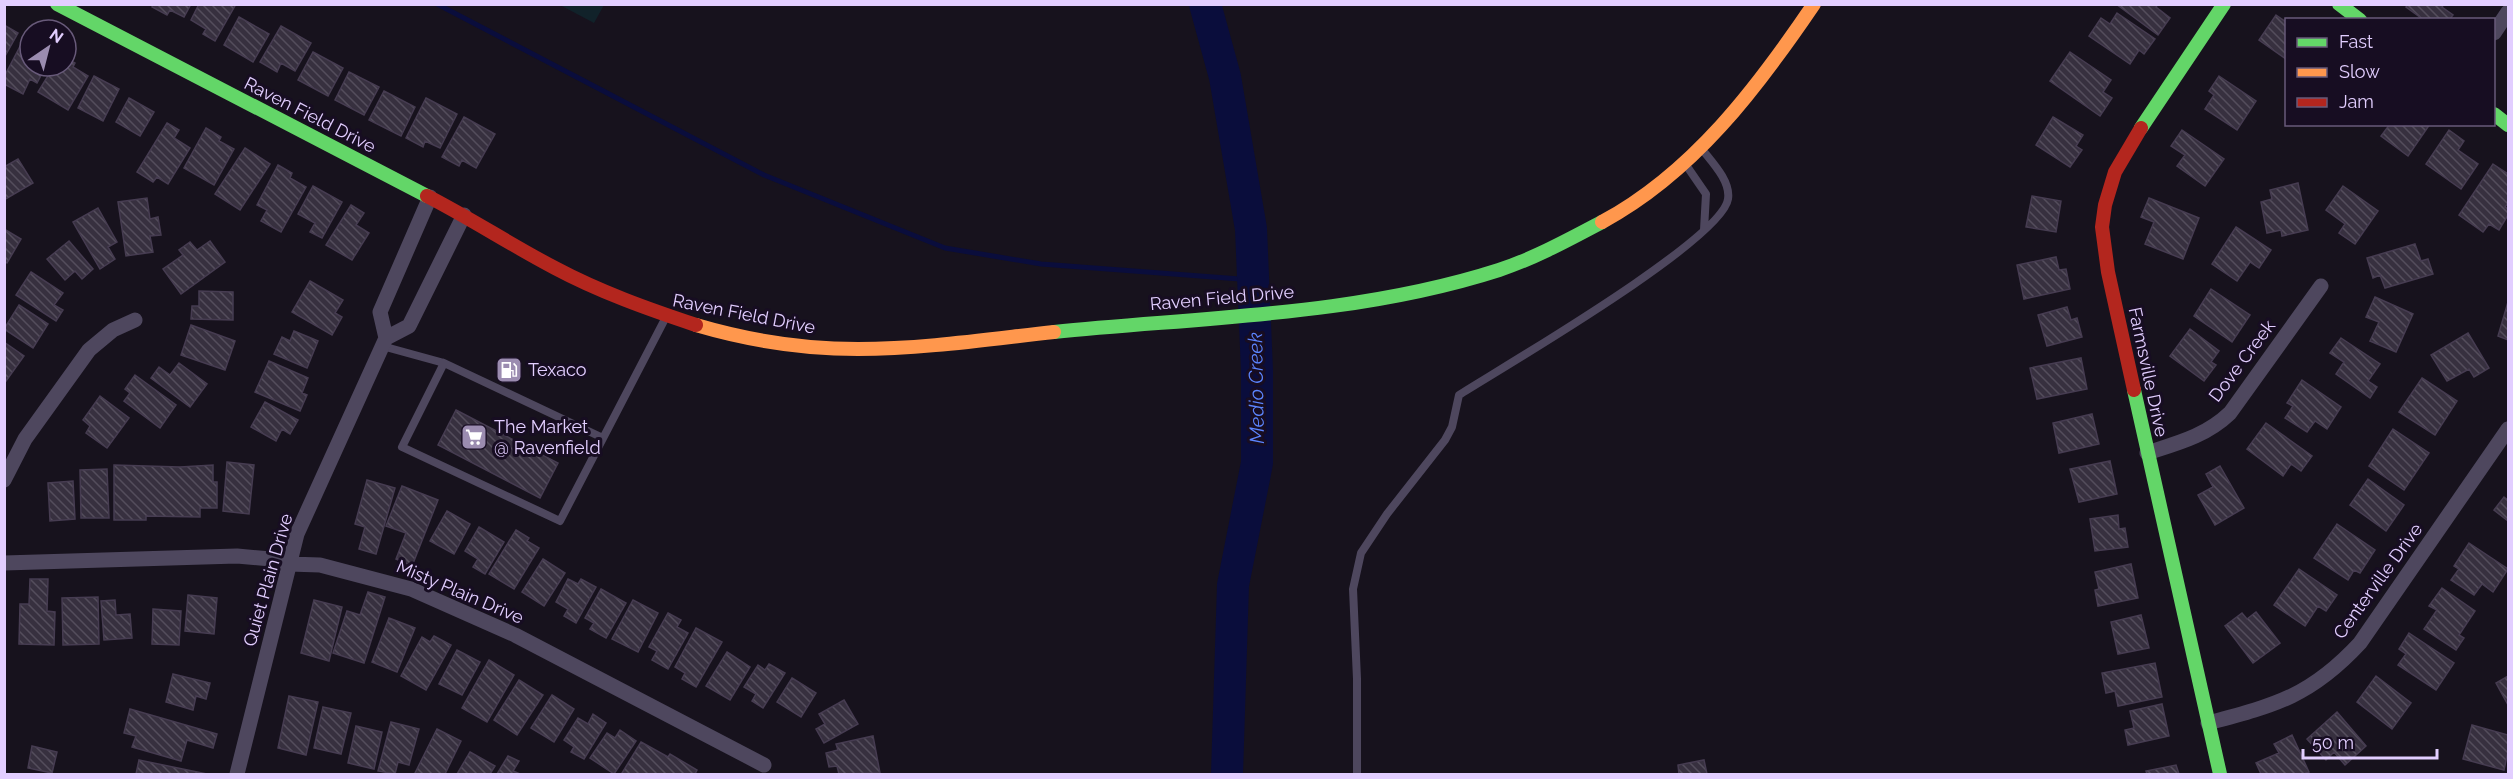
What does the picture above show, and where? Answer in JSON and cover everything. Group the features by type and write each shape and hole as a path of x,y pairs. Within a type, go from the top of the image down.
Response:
{"street":[{"name":"Raven Field Drive","path":"57,4 464,215 504,241 582,283 666,317 719,331 828,348 896,347 1319,307 1441,287 1488,273 1550,249 1607,219 1683,161 1749,95 1814,4"},
{"name":"Farmsville Drive","path":"2220,774 2147,453 2108,272 2102,227 2105,206 2115,172 2132,141 2224,4"},
{"path":"2339,4 2357,18"},
{"path":"2495,30 2508,12"},
{"path":"2495,115 2508,125"},
{"path":"430,197 381,312 384,342 409,326 464,215"},
{"name":"Dove Creek","path":"2147,453 2200,435 2216,426 2230,412 2321,286"},
{"path":"4,480 25,439 89,350 113,330 135,320"},
{"name":"Quiet Plain Drive","path":"237,774 297,534 384,342"},
{"name":"Centerville Drive","path":"2208,723 2283,702 2315,684 2346,658 2360,643 2508,429"},
{"name":"Misty Plain Drive","path":"4,563 237,555 271,559 289,564 320,565 411,588 515,635 764,765"}],"lane":[{"path":"1358,774 1353,588 1360,553 1387,514 1445,440 1452,427 1459,395 1652,273 1722,214 1729,199 1725,181 1700,146"},
{"path":"1683,161 1706,194 1704,231"},
{"path":"444,363 402,447 560,520 666,317"},
{"path":"384,342 444,363 603,438"}],"shaded area":[{"path":"560,5 604,5 594,23"}],"building":[{"path":"153,4 191,4 184,17 170,10 167,15 152,7"},
{"path":"199,4 236,4 215,41 203,34 206,29 191,20"},
{"path":"2116,4 2158,4 2156,7 2170,18 2158,35"},
{"path":"2408,4 2444,4 2442,7 2453,15 2451,18 2421,18 2406,7"},
{"path":"2117,13 2155,39 2144,54 2139,50 2130,64 2089,36 2101,18 2110,24"},
{"path":"2276,15 2285,21 2285,58 2259,40"},
{"path":"239,17 269,34 253,62 224,45"},
{"path":"4,25 18,33 4,58"},
{"path":"281,26 311,43 295,71 281,63 277,72 260,62"},
{"path":"18,50 18,78 40,78 37,83 30,79 23,94 4,84 4,77"},
{"path":"313,52 343,68 328,96 298,80"},
{"path":"2070,52 2111,80 2103,92 2112,98 2100,116 2050,81"},
{"path":"78,70 88,76 68,110 38,92 47,78 78,78"},
{"path":"349,72 379,87 364,115 335,100"},
{"path":"94,76 119,89 103,121 78,108"},
{"path":"2219,76 2256,101 2237,130 2205,109 2214,95 2209,91"},
{"path":"384,91 415,107 401,136 369,120"},
{"path":"129,98 154,112 140,136 116,122"},
{"path":"426,98 457,114 440,148 425,141 423,147 406,138"},
{"path":"464,117 495,134 476,168 462,160 459,166 442,157"},
{"path":"2053,117 2083,135 2076,146 2082,150 2070,167 2036,145"},
{"path":"167,123 179,130 174,138 190,148 168,184 157,177 153,182 137,172"},
{"path":"2388,126 2429,126 2408,156 2381,136"},
{"path":"206,128 221,137 219,141 234,149 214,185 184,168"},
{"path":"2182,130 2224,159 2205,186 2177,166 2185,155 2171,146"},
{"path":"2449,130 2464,141 2458,150 2478,164 2461,189 2426,164"},
{"path":"245,148 270,164 240,210 215,194"},
{"path":"18,159 33,183 4,200 4,167"},
{"path":"2493,164 2508,174 2508,203 2505,207 2508,209 2508,215 2499,230 2489,224 2483,232 2459,215"},
{"path":"278,165 292,173 290,178 306,187 281,232 261,221 267,210 257,205"},
{"path":"2298,183 2308,230 2282,236 2281,230 2267,233 2261,202 2272,199 2270,190"},
{"path":"313,186 342,202 322,238 310,232 315,223 298,214"},
{"path":"2343,186 2378,211 2355,244 2339,233 2345,224 2326,210"},
{"path":"2032,196 2061,201 2056,232 2026,227"},
{"path":"147,198 150,219 158,217 161,235 150,236 153,252 126,256 118,202"},
{"path":"2149,198 2199,218 2183,259 2145,244 2154,222 2141,217"},
{"path":"351,205 364,213 356,225 369,233 352,260 326,245"},
{"path":"98,208 117,242 108,247 115,259 100,269 73,222"},
{"path":"2236,227 2271,250 2259,268 2250,262 2237,281 2212,264"},
{"path":"4,229 21,239 7,263 4,261"},
{"path":"69,241 93,269 82,279 75,271 65,280 47,259"},
{"path":"210,241 225,262 181,294 163,269 183,255 179,250 190,242 197,250"},
{"path":"2415,244 2421,261 2428,259 2433,274 2385,288 2380,275 2373,278 2367,258"},
{"path":"2056,257 2059,270 2066,269 2070,289 2024,299 2017,265"},
{"path":"31,272 63,293 54,305 63,310 56,321 16,295"},
{"path":"310,281 343,300 335,313 342,317 332,335 292,312"},
{"path":"2211,289 2250,315 2232,342 2194,316"},
{"path":"199,291 233,292 233,320 191,319 192,306 199,306"},
{"path":"2375,297 2413,314 2396,352 2370,341 2379,322 2366,317"},
{"path":"2508,302 2508,340 2498,336"},
{"path":"19,305 48,324 33,348 4,329"},
{"path":"2067,307 2071,320 2077,318 2082,337 2047,346 2038,315"},
{"path":"191,325 235,341 225,370 181,355"},
{"path":"2190,329 2219,351 2211,362 2216,365 2204,381 2170,356"},
{"path":"294,331 318,341 307,368 274,354 282,337 290,341"},
{"path":"2468,333 2489,368 2474,377 2469,369 2447,381 2431,355"},
{"path":"2341,338 2380,364 2368,381 2377,387 2370,398 2336,374 2344,362 2330,353"},
{"path":"4,342 24,356 6,381 4,379"},
{"path":"2081,358 2087,389 2037,399 2030,368"},
{"path":"269,361 308,378 302,393 307,395 300,411 255,392"},
{"path":"179,363 207,384 190,407 151,378 159,367 170,375"},
{"path":"135,375 176,405 160,428 124,401 130,393 125,389"},
{"path":"2422,378 2457,401 2435,435 2399,412"},
{"path":"2302,380 2341,407 2327,429 2315,421 2307,432 2285,418 2293,406 2287,403"},
{"path":"100,396 129,418 107,448 86,433 90,426 83,420"},
{"path":"265,402 298,420 290,434 282,429 276,441 251,427"},
{"path":"456,410 558,463 540,498 438,445"},
{"path":"2092,414 2099,444 2059,453 2053,423"},
{"path":"2266,423 2312,456 2301,471 2291,464 2283,476 2247,449"},
{"path":"2393,429 2429,453 2404,490 2369,466"},
{"path":"2110,461 2117,494 2079,502 2070,469"},
{"path":"227,462 254,465 249,514 223,511"},
{"path":"114,465 180,467 213,465 213,482 217,482 217,508 200,508 200,517 146,516 146,520 114,520"},
{"path":"2220,466 2244,508 2215,525 2198,495 2213,487 2206,474"},
{"path":"107,469 109,518 81,518 80,470"},
{"path":"2368,479 2404,505 2386,531 2350,505"},
{"path":"367,480 395,488 376,554 359,549 365,527 355,524"},
{"path":"73,481 75,519 50,521 48,483"},
{"path":"402,486 438,500 412,566 396,559 406,533 386,526"},
{"path":"2504,497 2508,500 2508,521 2494,510"},
{"path":"447,511 470,524 454,554 430,541"},
{"path":"2118,515 2119,529 2125,528 2128,547 2095,551 2090,519"},
{"path":"2337,524 2375,550 2360,573 2354,570 2348,580 2314,558"},
{"path":"479,527 504,542 485,574 473,567 478,559 465,551"},
{"path":"516,530 529,538 527,541 539,548 514,589 489,574"},
{"path":"2469,543 2508,569 2493,592 2482,584 2474,595 2451,580 2459,569 2454,566"},
{"path":"543,559 565,573 544,606 522,592"},
{"path":"2131,564 2138,598 2098,606 2095,590 2099,589 2095,572"},
{"path":"2299,569 2337,595 2326,611 2318,606 2305,626 2274,605"},
{"path":"30,579 48,579 47,611 55,612 54,645 19,644 20,604 29,604"},
{"path":"568,579 578,584 581,579 596,587 576,623 564,616 568,609 556,602"},
{"path":"2442,588 2475,611 2459,635 2464,638 2456,650 2424,629 2437,610 2429,606"},
{"path":"601,589 626,603 606,638 590,629 594,623 585,618"},
{"path":"368,592 385,597 364,663 333,653 347,611 360,615"},
{"path":"188,595 217,598 214,634 185,631"},
{"path":"98,597 99,644 63,645 62,598"},
{"path":"115,600 116,615 130,614 132,638 104,640 101,601"},
{"path":"314,600 342,607 329,661 301,653"},
{"path":"633,600 658,613 638,652 612,639"},
{"path":"153,609 181,611 179,645 152,644"},
{"path":"2256,612 2280,643 2253,663 2225,626 2242,613 2247,619"},
{"path":"668,613 681,620 677,627 688,633 668,669 652,660 657,651 649,647"},
{"path":"2141,615 2149,648 2118,654 2111,622"},
{"path":"389,618 415,628 397,672 372,662"},
{"path":"696,628 722,642 696,687 682,679 685,673 675,667"},
{"path":"2409,633 2454,663 2436,690 2398,665 2406,654 2399,649"},
{"path":"434,636 451,645 426,690 401,676 422,637 430,642"},
{"path":"457,650 480,662 462,695 439,684"},
{"path":"727,652 750,667 730,700 706,686"},
{"path":"489,660 514,675 487,722 462,708"},
{"path":"2155,663 2162,697 2118,706 2115,691 2106,693 2102,673"},
{"path":"769,664 785,673 763,708 752,701 756,694 744,687 758,665 765,670"},
{"path":"173,674 210,683 206,699 196,696 193,710 166,702"},
{"path":"2376,676 2411,703 2392,729 2357,702"},
{"path":"2508,676 2508,705 2496,683"},
{"path":"792,678 816,693 801,717 777,702"},
{"path":"519,680 543,695 517,735 494,720"},
{"path":"552,695 574,709 554,742 531,728"},
{"path":"289,696 318,702 306,755 278,748"},
{"path":"844,700 858,724 824,743 816,729 825,724 819,714"},
{"path":"2162,704 2169,736 2128,745 2125,730 2134,728 2130,711"},
{"path":"323,707 351,713 341,754 314,748"},
{"path":"130,709 217,734 213,748 187,740 181,761 132,747 136,736 124,733"},
{"path":"2337,712 2366,746 2345,765 2334,752 2326,760 2307,739"},
{"path":"593,714 606,723 584,759 571,752 574,747 564,740 578,718 588,724"},
{"path":"391,722 419,729 409,765 398,762 395,774 378,771"},
{"path":"2472,725 2508,735 2508,751 2504,770 2463,759"},
{"path":"356,726 382,732 374,769 348,763"},
{"path":"437,729 461,741 445,774 415,773"},
{"path":"620,730 636,741 614,774 590,758 607,733 615,738"},
{"path":"2292,735 2309,772 2261,774 2256,763 2279,753 2274,744"},
{"path":"873,736 880,773 839,774 837,766 829,767 826,753 838,750 836,744"},
{"path":"641,742 668,757 670,754 697,770 695,774 622,773"},
{"path":"32,746 57,752 52,773 28,768"},
{"path":"470,752 495,766 490,774 457,774"},
{"path":"508,756 519,761 513,771 520,774 497,774"},
{"path":"139,760 207,774 136,774"},
{"path":"1704,760 1707,774 1679,774 1678,765"},
{"path":"2176,765 2179,774 2147,774 2146,771"}],"waterway":[{"path":"437,4 764,175 945,248 1041,264 1253,280"},
{"name":"Medio Creek","path":"1205,4 1225,77 1251,229 1257,371 1257,463 1233,585 1227,774"}],"traffic: fast":[{"path":"57,4 427,196"},
{"path":"2141,128 2224,4"},
{"path":"2339,4 2357,18"},
{"path":"2495,115 2508,125"},
{"path":"1054,332 1278,313 1390,297 1499,270 1564,242 1602,222"},
{"path":"2134,390 2220,774"}],"traffic: slow":[{"path":"1602,222 1635,202 1694,154 1746,97 1814,4"},
{"path":"696,325 776,343 858,349 932,345 1054,332"}],"traffic: jam":[{"path":"2134,390 2108,272 2102,227 2105,205 2115,172 2141,128"},
{"path":"427,196 572,277 624,300 696,325"}],"place":[{"name":"Texaco","path":"509,370"},
{"name":"The Market @ Ravenfield","path":"474,437"}]}
